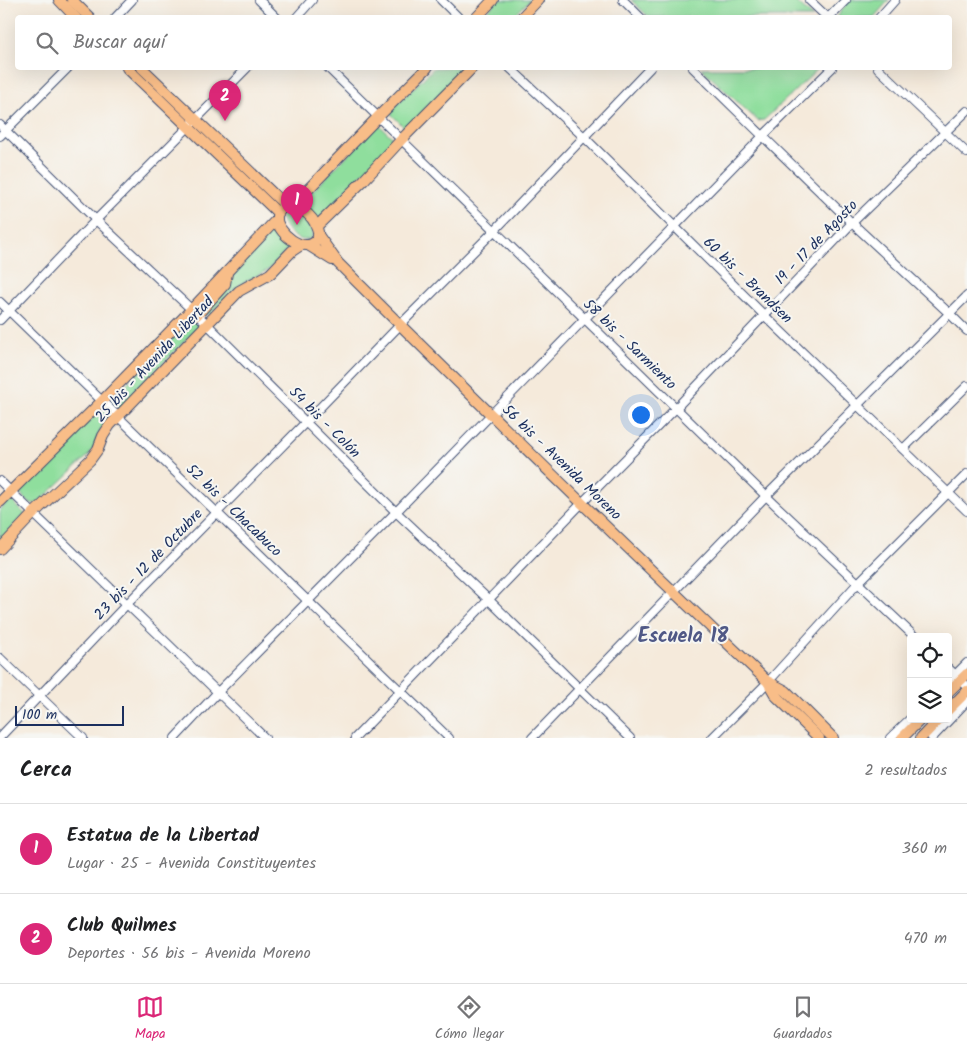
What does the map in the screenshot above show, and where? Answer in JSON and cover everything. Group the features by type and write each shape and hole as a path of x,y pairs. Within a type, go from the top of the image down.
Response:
{"main road":[{"path":"58,0 73,15"},
{"path":"72,0 87,15"},
{"path":"479,15 493,0"},
{"path":"524,15 538,0"},
{"path":"129,70 192,124 283,211"},
{"path":"144,70 192,124"},
{"name":"25 bis - Avenida Libertad","path":"0,502 194,313 283,211 424,70"},
{"path":"317,230 401,140 470,70"},
{"path":"298,208 308,214 312,218 317,230 317,238 314,242 304,245 298,244 285,234 280,228 283,211 298,208"},
{"name":"56 bis - Avenida Moreno","path":"317,230 338,263 582,503 768,682 776,696 819,738"},
{"name":"25 bis - Avenida Libertad","path":"0,549 34,513 90,460 110,425 239,291 270,274 292,251 304,245"},
{"name":"56 bis - Avenida Moreno","path":"304,245 338,263"},
{"path":"952,688 962,679"},
{"name":"56 bis - Avenida Moreno","path":"768,682 786,691 833,738"},
{"path":"952,706 967,691"},
{"path":"902,738 917,723"},
{"path":"920,738 935,723"}],"street":[{"path":"118,15 132,0"},
{"path":"259,0 274,15"},
{"path":"299,15 312,0"},
{"path":"441,0 456,15"},
{"path":"623,0 638,15"},
{"path":"809,0 825,15"},
{"path":"831,15 846,0"},
{"path":"882,15 895,0"},
{"path":"2,130 66,70"},
{"path":"0,320 245,70"},
{"name":"58 bis - Sarmiento","path":"330,70 766,496 911,633"},
{"name":"60 bis - Brandsen","path":"512,70 584,137 674,228 949,492 967,512"},
{"name":"23 bis - 12 de Octubre","path":"0,737 127,604 495,230 648,70"},
{"path":"695,70 852,224 967,331"},
{"path":"175,738 307,601 830,70"},
{"path":"880,70 967,153"},
{"name":"19 - 17 de Agosto","path":"355,738 852,224 967,111"},
{"name":"54 bis - Colón","path":"2,130 207,324 396,512 630,738"},
{"path":"532,738 766,496 967,296"},
{"name":"52 bis - Chacabuco","path":"0,302 449,738"},
{"path":"903,449 967,386"},
{"path":"712,738 768,682 858,583 967,474"},
{"path":"0,481 265,738"},
{"path":"0,658 82,738"},
{"path":"952,671 962,679 967,663"},
{"path":"932,738 967,701"},
{"path":"890,738 907,722"}],"green space":[{"path":"498,0 530,0 515,15 484,15"},
{"path":"631,0 794,0 811,15 647,15"},
{"path":"850,0 889,0 876,15 839,15"},
{"path":"432,70 465,70 406,129 389,112"},
{"path":"703,70 817,70 764,120 758,121"},
{"path":"378,124 395,140 318,219 301,203"},
{"path":"286,209 301,214 305,218 311,227 312,237 303,240 293,235 285,227 281,217"},
{"path":"273,231 277,231 291,246 268,270 243,283 232,291 210,314 204,315 203,313 228,285 236,269"},
{"path":"191,318 199,326 119,409 110,401"},
{"path":"98,412 108,413 108,420 101,429 89,455 38,503 35,504 27,501 20,491 22,487"},
{"path":"10,499 25,514 0,541 0,510"}],"place":[{"name":"Club Quilmes","path":"225,121"},
{"name":"Estatua de la Libertad","path":"297,225"}],"district":[{"name":"Escuela 18","path":"683,635"}]}
